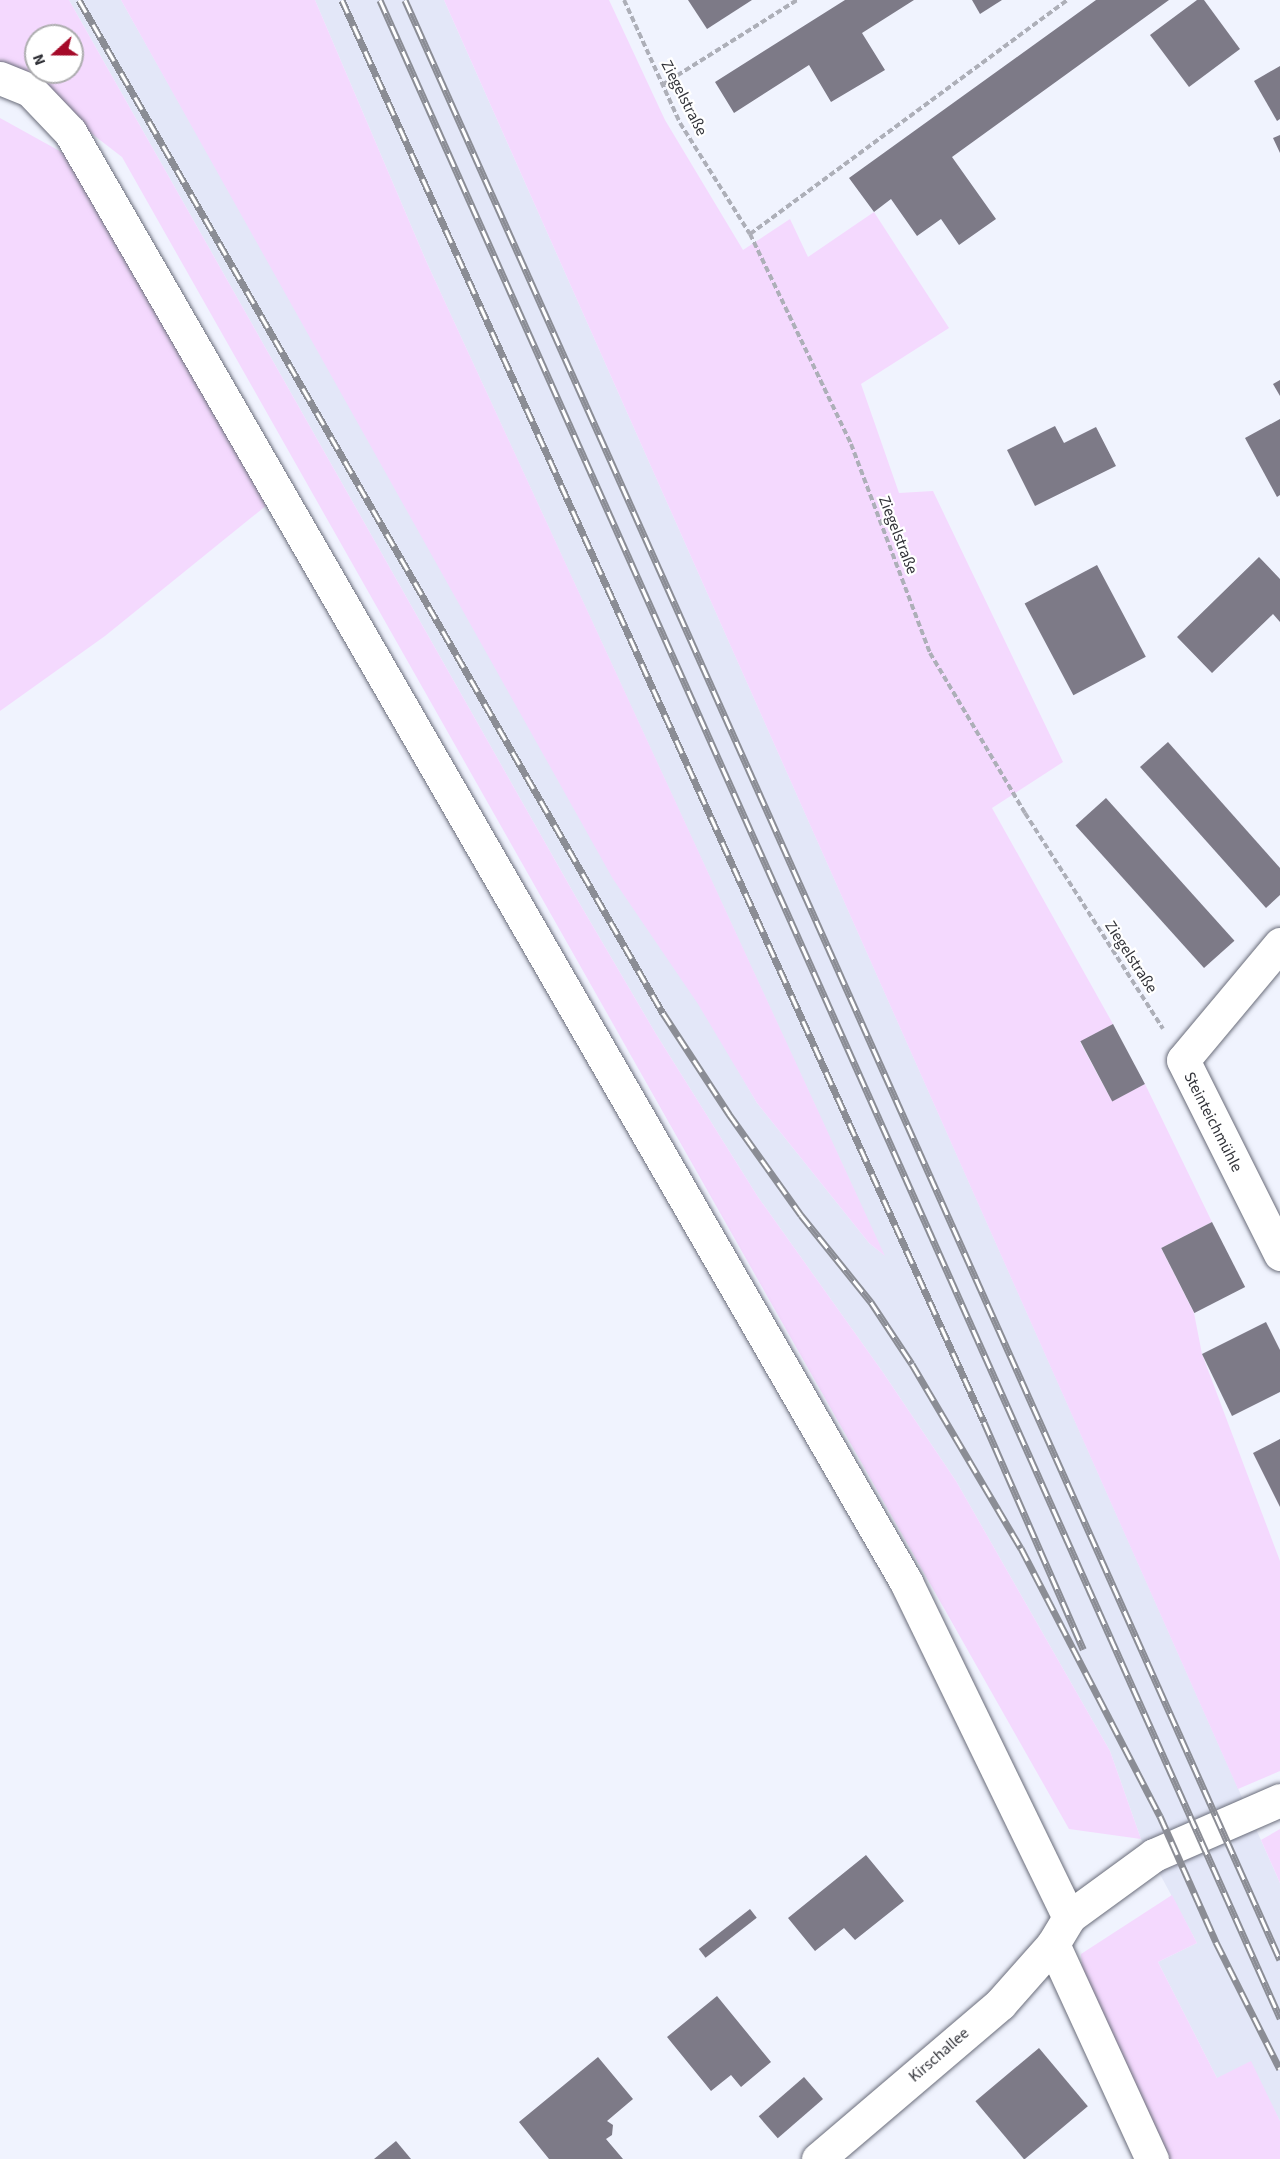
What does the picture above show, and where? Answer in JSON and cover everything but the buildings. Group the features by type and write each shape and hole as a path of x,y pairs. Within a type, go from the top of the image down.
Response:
{"street":[{"path":"0,78 30,90 70,132 906,1582 1061,1931 1152,2159"},
{"name":"Steinteichmühle","path":"1280,944 1183,1060 1280,1254"},
{"name":"Kirschallee","path":"818,2159 1000,2004 1061,1931 1154,1855 1280,1800"}],"path":[{"name":"Ziegelstraße","path":"624,0 680,123 750,234 851,444 930,653 1025,813 1183,1060"},
{"path":"662,84 797,0"},
{"path":"750,234 1067,0"}],"shaded area":[{"path":"0,0 69,0 83,24 24,24 24,81 0,63"},
{"path":"69,0 121,0 260,246 757,1103 869,1243 884,1255 427,263 315,0 444,0 1280,1883 1280,2121 1271,2105 1217,2078 1158,1962 1197,1943 1141,1839 1110,1751 956,1481 882,1371 758,1197 656,1034 577,899"},
{"path":"121,0 315,0 427,263 885,1256 869,1243 757,1103 698,1004 613,879"},
{"path":"444,0 609,0 665,120 743,250 790,219 808,257 874,212 949,328 861,384 899,493 933,491 1063,762 992,808 1113,1024 1080,1042 1112,1101 1145,1084 1212,1222 1161,1248 1194,1313 1202,1354 1280,1561 1280,1771 1238,1789"},
{"path":"84,27 577,899 656,1034 758,1197 882,1371 956,1481 1110,1751 1141,1839 1069,1829 122,157 27,84 84,84"},
{"path":"0,118 103,175 283,492 105,636 0,711"},
{"path":"1280,1829 1280,1883 1261,1840"},
{"path":"1172,1895 1197,1943 1158,1962 1217,2078 1251,2061 1280,2121 1280,2159 1168,2159 1082,1970 1081,1954"}],"railway":[{"path":"79,0 663,1013 729,1114 801,1215 871,1302 912,1364 1021,1548 1160,1816 1216,1942 1280,2069"},
{"path":"342,0 984,1422 1083,1649"},
{"path":"380,0 1280,2018"},
{"path":"405,0 1280,1960"}]}
